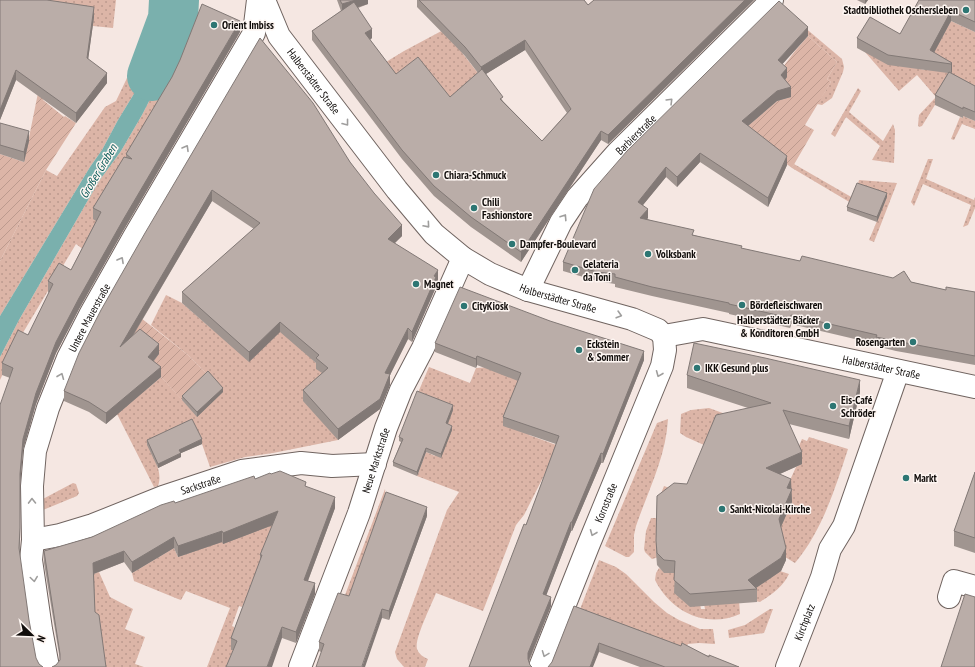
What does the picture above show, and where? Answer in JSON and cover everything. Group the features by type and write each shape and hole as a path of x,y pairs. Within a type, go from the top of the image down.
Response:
{"street":[{"name":"Untere Mauerstraße","path":"48,667 31,560 33,540 32,486 36,451 48,408 68,358 134,237 254,33 258,0"},
{"name":"Halberstädter Straße","path":"264,0 279,36 397,190 434,234 463,258 490,274 528,290 632,319 658,330 664,336 703,329 975,387"},
{"name":"Barbierstraße","path":"528,290 561,222 577,198 618,152 772,0"},
{"name":"Neue Marktstraße","path":"300,667 359,513 386,428 401,390 423,348 463,258"},
{"name":"Kornstraße","path":"540,667 662,366 665,350 664,336"},
{"name":"Kirchplatz","path":"787,667 822,577 830,549 844,526 898,371"},
{"name":"Sackstraße","path":"33,540 60,535 93,525 163,497 242,471 301,463 332,466 375,464"},
{"path":"951,589 975,587"}],"shaded area":[{"path":"49,0 116,0 113,28 93,26 48,11"},
{"path":"154,8 165,10 156,48 143,79 102,150 90,167 0,316 0,261 46,170 57,176 105,107 116,101 138,55"},
{"path":"188,12 202,15 100,223 84,250 76,244 18,341 0,380 0,357 19,320 99,181 121,151 142,115 165,70"},
{"path":"790,15 842,59 844,67 843,72 832,98 822,105 817,104 831,82 827,79 837,62 808,36"},
{"path":"951,21 975,32 975,91 949,82 922,126 919,127 919,115 936,97 917,75 899,91 865,52 924,70"},
{"path":"447,28 463,54 481,77 435,119 396,83 381,65"},
{"path":"808,36 837,62 827,79 831,82 805,125 814,130 792,168 742,131 777,101 791,97 780,71"},
{"path":"74,58 43,100 64,117 65,116 76,123 46,170 0,261 0,154 24,162 38,93"},
{"path":"858,88 861,91 849,112 883,141 893,124 895,130 894,163 872,160 880,146 846,117 835,137 831,134"},
{"path":"963,116 975,121 975,129 962,124 954,140 951,139 960,117 963,118"},
{"path":"928,159 933,159 926,179 974,200 975,197 975,208 968,225 963,227 971,205 923,184 914,206 911,202"},
{"path":"794,164 853,198 851,203 792,168"},
{"path":"859,180 897,183 874,242 869,240 887,197 857,187"},
{"path":"166,295 182,303 213,330 248,296 319,366 331,381 338,440 245,457 210,467 202,444 148,445 159,470 158,486 154,487 109,401 147,389 161,377 197,416 208,375 188,355 151,325"},
{"path":"141,318 188,355 208,375 182,400 161,377 148,367 159,354 131,333"},
{"path":"528,364 529,435 559,446 524,515 516,525 483,611 436,593 417,644 417,649 419,652 428,659 425,667 404,667 397,659 395,652 447,510 459,492 417,476 426,452 435,456 417,395 429,367 470,383 476,368"},
{"path":"709,408 731,416 724,433 719,426 715,427 718,435 709,457 704,455 702,458 708,461 699,480 695,478 693,482 697,484 690,503 686,501 686,496 682,496 681,501 669,505 666,501 663,504 665,508 662,507 658,501 664,486 684,493 704,445 680,433 681,414 691,410"},
{"path":"668,419 664,447 656,474 636,526 634,535 634,552 629,557 626,557 605,546 657,423"},
{"path":"809,437 848,449 827,509 813,537 795,563 785,557 776,516 788,511 792,502 786,489 796,467 801,464 792,462 802,439 807,441"},
{"path":"73,483 76,484 79,493 77,496 43,510 41,500"},
{"path":"385,489 386,502 349,605 342,603"},
{"path":"651,518 657,518 659,557 652,559 644,549 646,531"},
{"path":"280,519 249,599 245,601 242,607 239,606 232,626 234,627 235,652 230,667 207,667 230,608 186,591 181,600 178,599 134,581 132,573 174,548 178,557"},
{"path":"599,560 616,567 626,574 667,613 700,629 713,629 715,644 688,644 682,653 577,617"},
{"path":"680,567 700,604 701,609 705,609 704,604 739,600 740,614 715,620 691,615 680,609 670,601 655,580 656,573 659,568 662,570"},
{"path":"780,571 789,574 780,587 760,602 755,601 751,574"},
{"path":"99,572 110,597 133,609 125,629 145,637 135,664 144,667 101,667 95,622 93,574"},
{"path":"770,609 773,609 764,633 729,638 728,630 745,625"}],"water":[{"path":"165,10 188,12 165,70 142,115 121,151 99,181 19,320 0,357 0,316 90,167 102,150 143,79 156,48"}],"building":[{"path":"0,0 47,0 94,7 87,58 107,73 76,113 16,70 0,110"},
{"path":"340,0 356,0 342,4"},
{"path":"419,0 584,0 588,5 594,0 745,0 608,135 601,131 521,252 471,217 434,186 402,150 312,31 354,2 372,29 365,33 396,74 418,57 450,97 482,69 503,97 500,99 542,141 571,109 525,40 481,67 465,47"},
{"path":"919,0 975,0 975,22 951,11 930,50 952,63 951,64 888,55 857,38 870,17 900,34"},
{"path":"779,1 808,27 778,60 787,68 781,75 791,87 777,91 742,121 787,156 768,198 700,153 677,177 666,167 638,202 648,209 640,218 694,230 692,235 742,246 741,248 800,261 802,256 893,278 904,271 911,282 946,290 946,287 975,292 975,356 876,337 877,335 791,315 790,318 729,303 652,287 615,277 615,274 597,272 563,262 594,189 627,151"},
{"path":"202,4 240,21 79,298 56,342 36,393 23,439 20,474 19,548 36,658 39,664 43,667 0,667 0,405 13,368 2,363 18,330 28,335 53,284 48,281 59,263 71,270 101,212 93,208 124,157 132,159 126,154 172,77"},
{"path":"260,38 313,103 350,162 374,193 402,225 388,239 438,270 434,276 436,277 412,332 408,328 385,373 390,374 380,399 338,429 303,390 328,368 316,358 319,355 280,322 249,352 182,292 260,223 212,190 120,347 140,329 159,344 148,357 161,367 106,413 89,402 64,391 79,353 101,310 145,233"},
{"path":"949,72 975,86 975,112 963,107 963,109 935,95"},
{"path":"0,123 29,131 24,152 0,145"},
{"path":"857,183 887,193 877,217 847,207"},
{"path":"460,287 550,321 644,351 603,454 601,453 571,522 543,594 551,597 528,653 528,659 532,667 469,667 524,524 526,525 559,436 503,417 521,373 477,356 476,359 435,343"},
{"name":"Sankt-Nicolai-Kirche","path":"694,343 860,380 849,426 783,410 802,452 766,468 791,479 787,488 792,489 779,519 786,548 781,558 748,580 757,589 690,594 674,580 675,561 664,560 657,553 657,496 674,483 687,484 716,415 771,403 687,375"},
{"path":"208,371 223,388 197,412 182,396"},
{"path":"417,391 453,405 446,423 452,426 441,454 426,448 417,472 393,462 403,439 399,437"},
{"path":"192,419 202,439 179,450 181,453 158,464 147,440"},
{"path":"280,471 306,482 305,486 335,497 304,580 315,583 296,632 282,627 267,667 226,667 237,641 231,638 262,555 260,555 278,511 223,533 222,531 178,546 174,537 132,562 124,551 93,563 95,612 99,615 106,667 52,667 60,660 60,654 44,551 92,537 161,505 174,501 175,503 254,476 255,479"},
{"path":"975,472 975,538 954,531"},
{"path":"386,492 427,507 389,611 382,609 362,666 365,667 316,667 324,644 319,642 338,593 349,596"},
{"path":"965,594 975,597 975,667 941,667"},
{"path":"574,606 681,646 682,643 709,657 709,655 739,667 665,667 599,643 590,667 548,667 552,662"}],"waterway":[{"name":"Großer Graben","path":"152,76 173,19 174,0"}],"place":[{"name":"Stadtbibliothek Oschersleben","path":"966,10"},
{"name":"Orient Imbiss","path":"214,25"},
{"name":"Chiara-Schmuck","path":"436,175"},
{"name":"Chili Fashionstore","path":"474,208"},
{"name":"Dampfer-Boulevard","path":"512,244"},
{"name":"Volksbank","path":"648,254"},
{"name":"Gelateria da Toni","path":"575,270"},
{"name":"Magnet","path":"416,284"},
{"name":"Bördefleischwaren","path":"742,305"},
{"name":"CityKiosk","path":"464,306"},
{"name":"Halberstädter Bäcker & Konditoren GmbH","path":"827,326"},
{"name":"Rosengarten","path":"913,342"},
{"name":"Eckstein & Sommer","path":"579,350"},
{"name":"IKK Gesund plus","path":"697,368"},
{"name":"Eis-Café Schröder","path":"833,406"},
{"name":"Markt","path":"906,478"},
{"name":"Sankt-Nicolai-Kirche","path":"722,509"}]}
